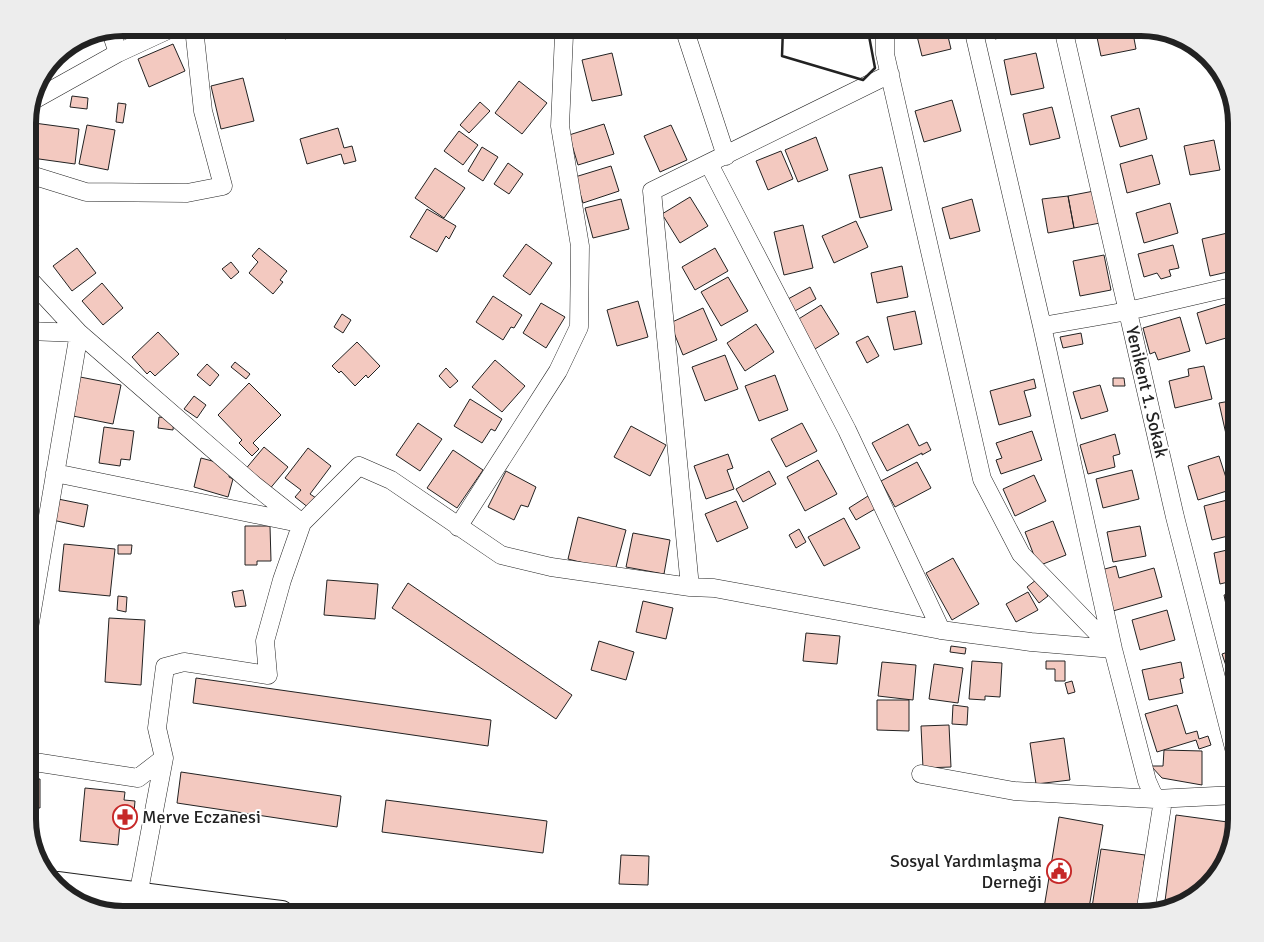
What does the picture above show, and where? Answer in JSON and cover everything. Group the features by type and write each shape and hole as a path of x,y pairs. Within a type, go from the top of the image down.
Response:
{"highway":[{"path":"69,887 217,906"}],"street":[{"path":"41,96 118,52 154,36"},
{"path":"36,176 86,192 187,193 223,186 203,111 195,36"},
{"path":"458,527 558,371 579,327 580,246 560,126 564,36"},
{"path":"687,36 726,156"},
{"path":"883,36 885,54 982,479 1021,554 1113,649"},
{"path":"975,36 1042,326 1113,649 1148,781 1159,799 1146,906"},
{"name":"Yenikent 1. Sokak","path":"1064,36 1175,517 1228,725"},
{"path":"113,37 118,52"},
{"path":"690,588 652,191 890,74"},
{"path":"708,164 847,430 941,630"},
{"path":"36,287 79,333 254,485 302,523"},
{"path":"1042,326 1128,311 1228,288"},
{"path":"36,331 79,333"},
{"path":"36,586 79,333"},
{"path":"138,896 164,758 157,728 165,667 184,662 268,675 265,641 282,580 302,523 359,466 391,480 501,555 552,567 690,588 714,588 941,630 1031,642 1113,649"},
{"path":"55,473 302,523"},
{"path":"36,762 138,778 164,758"},
{"path":"921,774 1014,790 1159,799 1228,796"}],"building":[{"path":"917,36 948,36 951,49 922,56"},
{"path":"994,36 1007,36 995,39"},
{"path":"1097,36 1134,36 1136,49 1101,56"},
{"path":"173,44 185,71 149,87 138,59"},
{"path":"612,53 622,95 592,101 582,60"},
{"path":"1036,53 1044,88 1011,95 1004,60"},
{"path":"243,78 254,121 221,129 211,86"},
{"path":"519,81 547,103 522,134 495,113"},
{"path":"72,96 88,98 87,109 70,107"},
{"path":"952,100 961,131 924,142 915,111"},
{"path":"480,102 490,111 469,133 460,125"},
{"path":"118,103 126,104 123,123 116,122"},
{"path":"1052,107 1060,138 1030,145 1023,114"},
{"path":"1139,108 1147,139 1120,147 1111,116"},
{"path":"36,123 79,129 75,164 36,159"},
{"path":"604,124 614,154 578,165 569,135"},
{"path":"87,125 115,130 108,170 79,164"},
{"path":"671,125 687,160 660,172 644,136"},
{"path":"338,128 344,148 352,146 356,161 344,164 341,154 307,164 300,139"},
{"path":"459,131 478,145 463,165 444,151"},
{"path":"816,137 828,170 798,182 785,150"},
{"path":"1214,140 1220,170 1190,175 1184,146"},
{"path":"482,147 498,157 483,181 468,171"},
{"path":"781,151 793,179 768,190 756,161"},
{"path":"1152,155 1160,184 1127,193 1120,164"},
{"path":"508,163 523,174 509,194 494,184"},
{"path":"611,166 619,191 583,203 575,177"},
{"path":"882,167 892,210 860,218 849,175"},
{"path":"435,168 465,188 444,218 415,198"},
{"path":"1094,191 1100,223 1074,228 1068,196"},
{"path":"1068,196 1074,228 1048,233 1042,199"},
{"path":"690,197 708,226 680,243 662,214"},
{"path":"621,199 629,229 593,238 585,208"},
{"path":"972,199 980,231 950,239 942,208"},
{"path":"1170,203 1178,233 1144,243 1136,213"},
{"path":"427,209 456,226 449,239 446,236 437,252 410,237"},
{"path":"856,221 868,247 834,263 822,236"},
{"path":"803,225 813,268 784,275 774,232"},
{"path":"1228,233 1228,272 1210,276 1202,239"},
{"path":"526,244 552,263 530,295 503,276"},
{"path":"1173,245 1179,268 1169,270 1171,276 1161,279 1157,273 1144,277 1138,254"},
{"path":"77,248 96,273 72,291 53,266"},
{"path":"259,248 287,271 280,280 283,282 273,294 249,273 258,262 252,256"},
{"path":"715,248 728,271 695,290 682,267"},
{"path":"1104,255 1111,290 1080,296 1073,261"},
{"path":"231,262 239,272 231,279 222,269"},
{"path":"902,266 908,297 877,303 871,273"},
{"path":"728,277 748,311 721,326 701,292"},
{"path":"102,283 123,308 103,325 82,301"},
{"path":"810,287 816,299 795,311 788,299"},
{"path":"493,296 522,315 503,340 476,322"},
{"path":"638,301 648,337 617,346 607,310"},
{"path":"541,303 565,317 546,348 523,333"},
{"path":"1228,303 1228,337 1206,344 1197,313"},
{"path":"821,305 839,334 815,349 797,320"},
{"path":"703,308 717,340 683,355 670,323"},
{"path":"915,311 922,344 894,350 887,317"},
{"path":"342,314 351,320 343,333 334,327"},
{"path":"1180,317 1190,351 1158,360 1155,352 1150,354 1143,328"},
{"path":"756,324 774,352 745,371 727,343"},
{"path":"158,332 179,354 155,376 150,371 147,374 132,357"},
{"path":"1081,333 1083,344 1063,348 1060,337"},
{"path":"868,336 879,356 867,363 856,342"},
{"path":"357,342 380,366 368,378 366,375 355,386 341,371 339,373 332,366"},
{"path":"725,355 738,389 705,401 692,367"},
{"path":"495,360 525,386 502,412 472,387"},
{"path":"235,362 250,374 246,379 231,367"},
{"path":"207,364 219,375 210,386 197,375"},
{"path":"1204,366 1212,399 1175,408 1169,381 1189,376 1188,369"},
{"path":"446,368 458,381 450,388 439,376"},
{"path":"775,375 788,410 759,421 745,386"},
{"path":"75,376 121,385 113,424 68,415"},
{"path":"1113,378 1124,378 1125,386 1113,386"},
{"path":"1034,379 1036,388 1024,391 1031,416 999,425 990,391"},
{"path":"249,383 281,415 253,443 259,449 252,456 239,443 242,440 218,415"},
{"path":"1100,385 1108,411 1081,419 1073,392"},
{"path":"194,396 206,405 197,418 184,409"},
{"path":"470,399 502,419 495,431 491,429 482,443 454,426"},
{"path":"1228,401 1228,443 1219,403"},
{"path":"159,417 174,419 173,430 158,428"},
{"path":"418,423 442,439 420,471 396,455"},
{"path":"802,423 817,451 786,467 771,439"},
{"path":"908,424 919,446 927,442 931,450 887,471 872,443"},
{"path":"631,426 666,445 650,476 614,457"},
{"path":"104,427 134,431 130,460 121,459 120,466 99,463"},
{"path":"1032,431 1042,460 1001,474 996,460 1002,458 996,443"},
{"path":"1115,434 1120,454 1113,456 1115,467 1088,474 1080,445"},
{"path":"264,447 288,467 268,491 244,471"},
{"path":"308,448 331,466 310,494 316,498 309,508 295,497 301,490 285,478"},
{"path":"453,450 483,470 457,508 427,488"},
{"path":"728,454 733,468 727,470 734,489 706,499 694,466"},
{"path":"1219,456 1228,484 1228,491 1198,500 1188,466"},
{"path":"201,458 231,466 229,477 233,479 228,497 194,487"},
{"path":"818,460 837,494 805,511 787,477"},
{"path":"917,462 931,488 895,507 881,481"},
{"path":"1132,470 1139,499 1103,508 1096,479"},
{"path":"506,471 536,487 528,507 521,505 514,520 488,507"},
{"path":"769,471 776,484 743,502 736,489"},
{"path":"1034,475 1046,501 1015,516 1003,489"},
{"path":"868,496 875,509 856,520 849,508"},
{"path":"53,498 88,505 84,527 48,519"},
{"path":"1228,500 1228,536 1212,540 1204,506"},
{"path":"736,501 748,528 717,542 705,514"},
{"path":"578,517 626,530 615,571 568,559"},
{"path":"844,518 860,548 824,566 808,537"},
{"path":"1053,521 1066,555 1038,566 1025,532"},
{"path":"245,526 270,526 271,561 257,561 257,565 245,565"},
{"path":"1140,526 1146,556 1113,562 1107,532"},
{"path":"799,529 806,542 796,548 789,535"},
{"path":"633,533 670,540 664,574 626,567"},
{"path":"64,544 115,549 110,596 59,591"},
{"path":"118,545 132,545 131,554 118,554"},
{"path":"1228,550 1228,582 1220,584 1214,553"},
{"path":"953,558 979,604 952,620 926,573"},
{"path":"1116,566 1119,578 1154,568 1162,597 1113,611 1101,570"},
{"path":"327,580 378,584 375,619 324,615"},
{"path":"1036,580 1048,596 1039,603 1027,587"},
{"path":"408,583 572,695 556,719 392,608"},
{"path":"243,590 246,606 235,607 232,592"},
{"path":"1028,592 1038,610 1016,622 1006,604"},
{"path":"1228,594 1228,614 1224,595"},
{"path":"118,596 127,597 126,612 117,610"},
{"path":"643,601 673,608 666,639 636,632"},
{"path":"1167,610 1175,640 1140,650 1132,620"},
{"path":"109,618 145,620 141,685 105,682"},
{"path":"806,633 840,636 837,664 803,661"},
{"path":"599,641 634,652 626,680 591,670"},
{"path":"951,646 966,648 965,654 950,652"},
{"path":"1228,652 1228,671 1222,654"},
{"path":"972,661 1002,663 1000,697 985,696 985,700 969,699"},
{"path":"1046,661 1065,661 1065,681 1055,681 1055,669 1046,669"},
{"path":"882,662 916,665 913,700 878,696"},
{"path":"1181,662 1184,678 1180,679 1183,693 1149,700 1142,670"},
{"path":"934,664 963,668 958,703 929,699"},
{"path":"196,678 491,720 488,746 193,703"},
{"path":"1072,681 1075,692 1068,694 1065,683"},
{"path":"877,700 909,700 909,731 877,730"},
{"path":"953,705 968,707 967,725 952,724"},
{"path":"1177,705 1186,734 1197,731 1199,739 1208,736 1211,745 1199,749 1196,740 1157,752 1145,714"},
{"path":"949,725 951,767 923,768 921,726"},
{"path":"1064,738 1070,780 1036,784 1030,743"},
{"path":"1164,750 1202,751 1202,785 1162,778 1151,766 1163,766"},
{"path":"181,772 341,796 337,827 177,803"},
{"path":"36,779 40,779 40,808 36,808"},
{"path":"85,788 125,792 124,800 135,801 133,824 120,823 118,845 80,841"},
{"path":"386,800 547,821 543,853 382,832"},
{"path":"1176,815 1228,822 1223,847 1210,872 1189,891 1165,902"},
{"path":"1059,817 1103,825 1089,906 1044,906"},
{"path":"1101,849 1145,855 1138,906 1092,906"},
{"path":"621,855 649,856 648,885 619,884"}],"wall":[{"path":"783,36 782,56 863,80 875,68 869,36"}],"place":[{"name":"Merve Eczanesi","path":"125,817"},
{"name":"Sosyal Yardımlaşma Derneği","path":"1059,871"}]}
